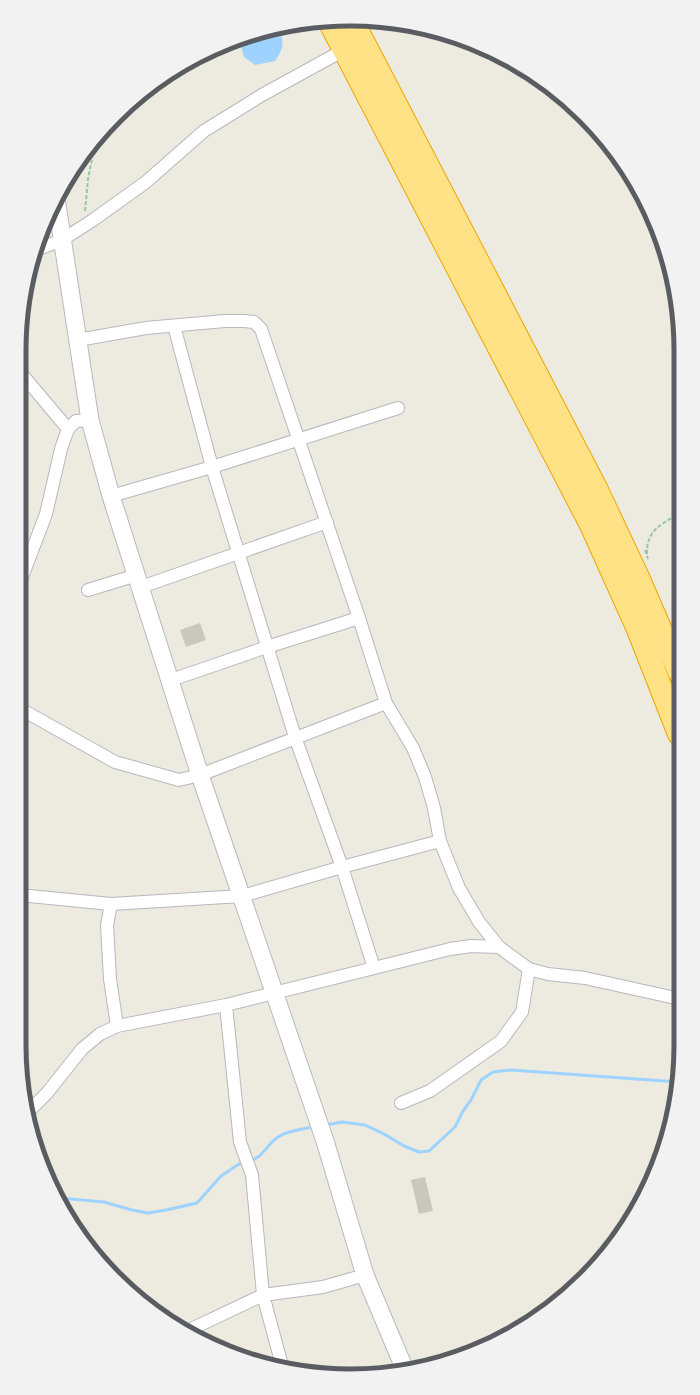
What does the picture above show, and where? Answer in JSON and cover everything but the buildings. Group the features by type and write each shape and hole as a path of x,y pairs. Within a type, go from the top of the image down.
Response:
{"highway":[{"path":"355,26 596,488 638,576 674,660"},
{"path":"332,27 591,525 637,627 674,721"}],"street":[{"path":"43,247 68,236 146,182 204,131 262,95 344,50"},
{"path":"59,207 68,236 78,340 90,420 111,496 171,680 200,775 326,1141 365,1276 403,1364"},
{"path":"78,340 146,328 225,321 254,322 260,329 299,439 386,704 413,748 426,777 440,841 459,888 479,922 499,947 529,969 548,974 585,978 674,998"},
{"path":"174,326 212,467 295,737 342,867 374,968"},
{"path":"26,379 68,429"},
{"path":"111,496 212,467 398,408"},
{"path":"26,567 46,514 60,449 68,429 76,421 90,420"},
{"path":"88,590 139,581 239,553 326,522"},
{"path":"171,680 267,647 359,618"},
{"path":"26,712 116,762 179,780 200,775 295,737 386,704"},
{"path":"26,896 111,904 242,896 440,841"},
{"path":"111,904 107,925 110,979 117,1026"},
{"path":"32,1108 47,1093 82,1049 100,1034 117,1026 276,993 450,949 472,946 499,947"},
{"path":"401,1103 430,1091 502,1041 522,1012 529,969"},
{"path":"226,1004 240,1142 252,1175 263,1294 281,1362"},
{"path":"192,1328 263,1294 322,1287 365,1276"},
{"path":"388,1332 396,1358 395,1366"}],"path":[{"path":"68,236 85,214 88,179 93,153"},
{"path":"647,556 647,543 656,528 674,517"}],"water":[{"path":"280,34 282,37 282,49 275,61 255,65 244,57 241,45"}],"waterway":[{"path":"326,1125 342,1122 365,1125 404,1146 419,1152 429,1151 455,1127 481,1080 493,1072 511,1070 672,1082"},
{"path":"249,1161 258,1157 274,1140 281,1135 295,1130 315,1127"},
{"path":"65,1199 104,1202 148,1213 166,1210 197,1203 221,1176 244,1162"}]}
